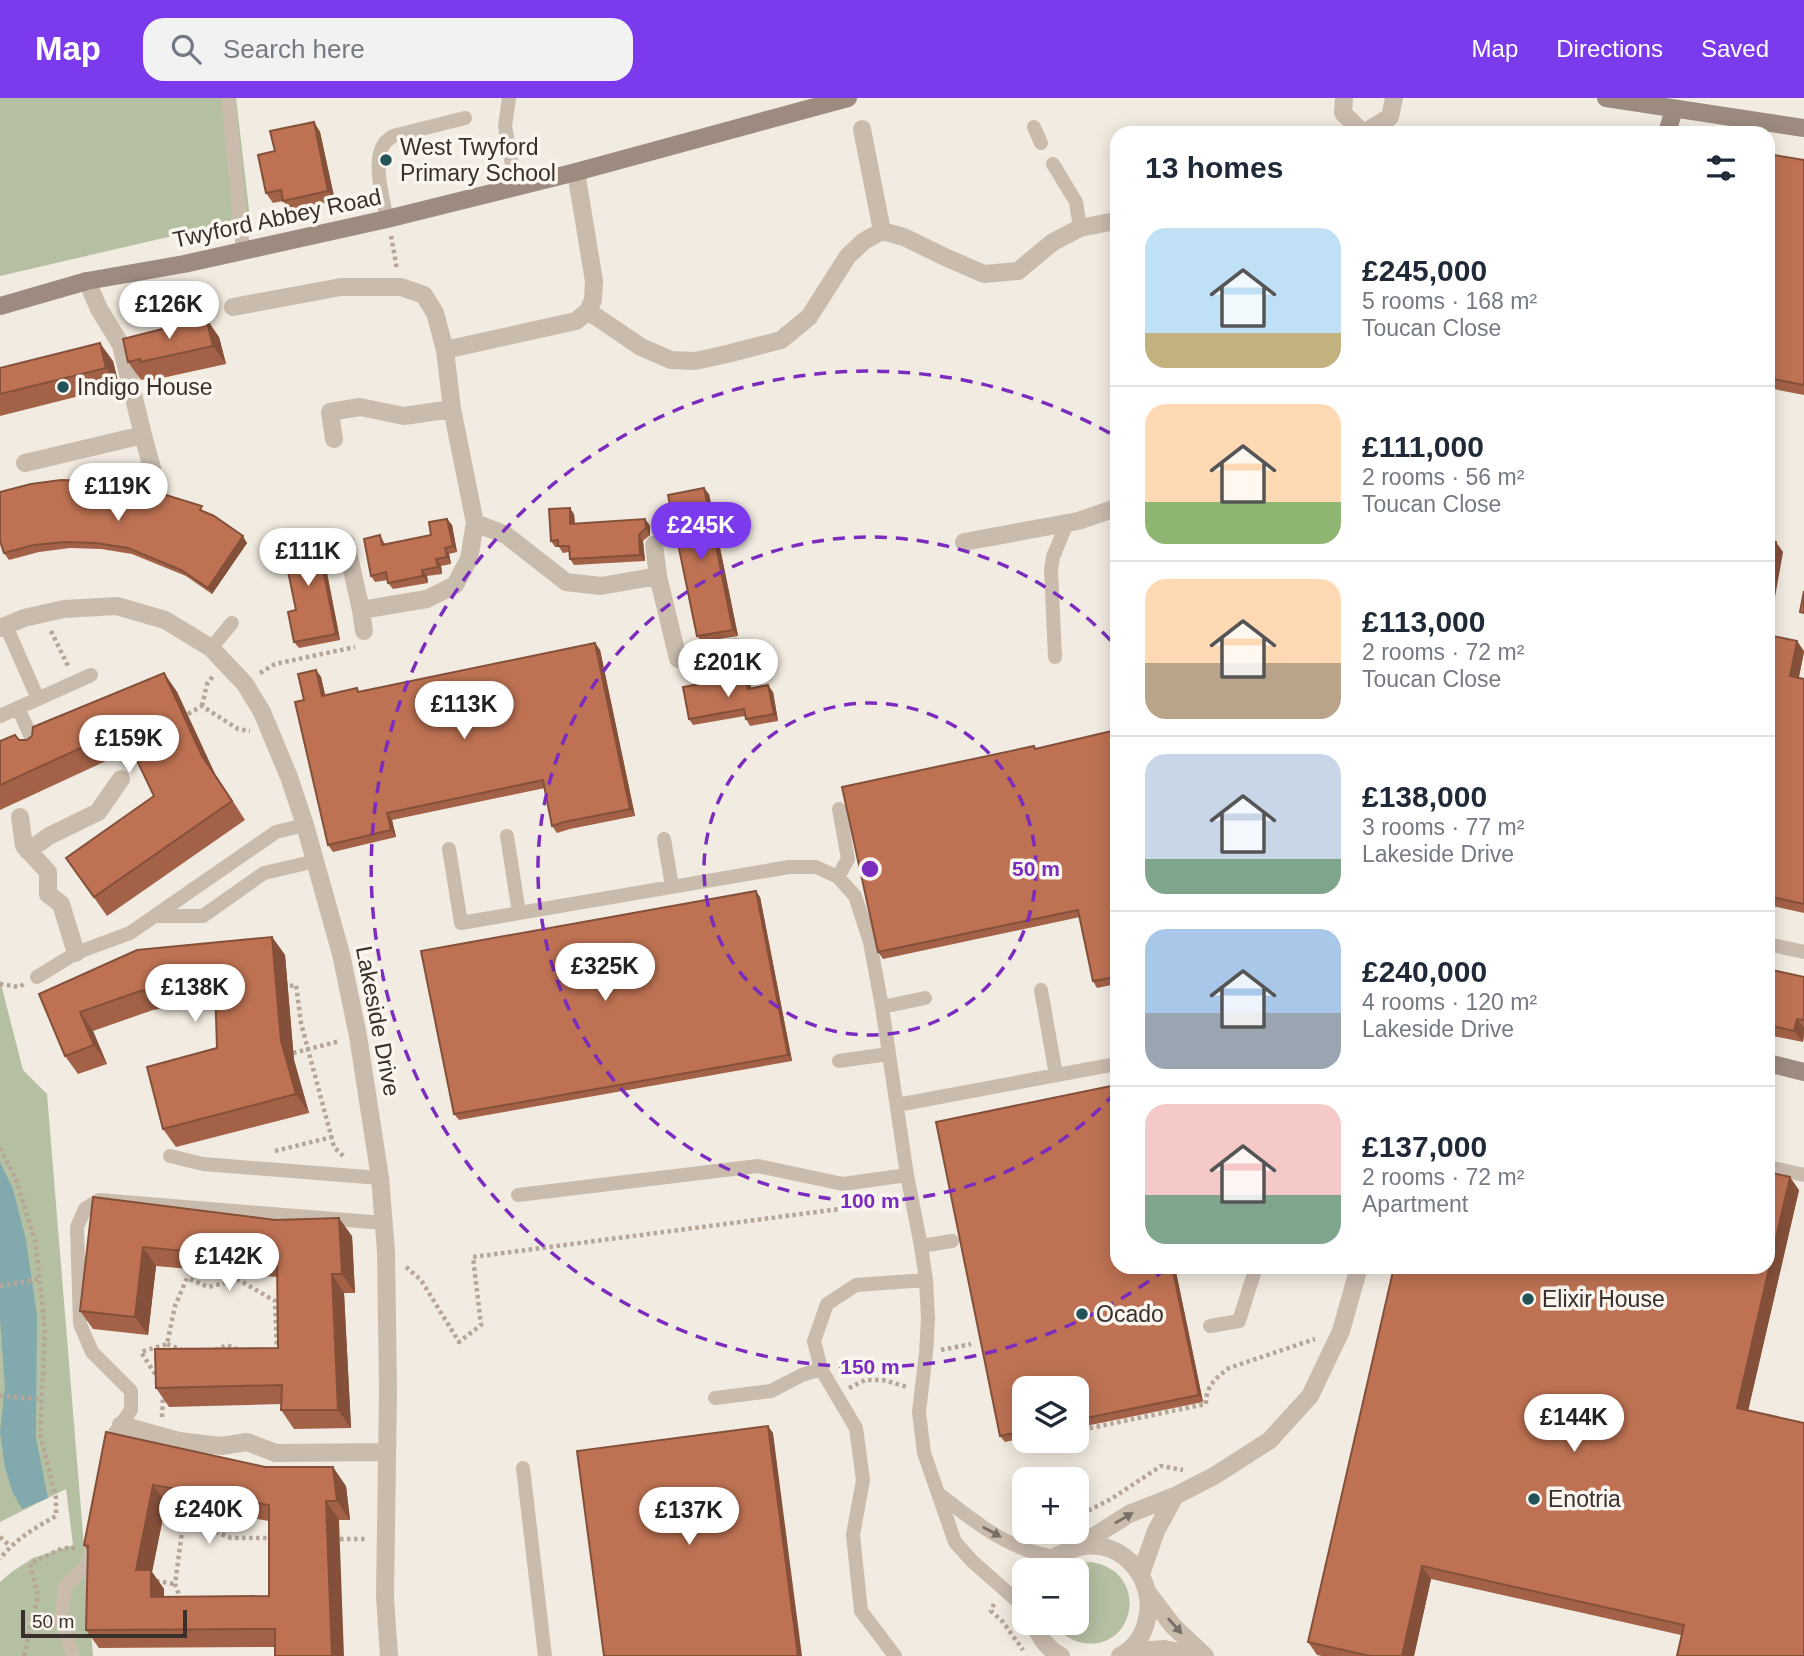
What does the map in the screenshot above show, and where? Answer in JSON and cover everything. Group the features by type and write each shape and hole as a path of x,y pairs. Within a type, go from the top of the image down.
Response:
{"street":[{"name":"Twyford Abbey Road","path":"0,306 86,281 184,264 387,219 576,172 793,105 848,98"},
{"path":"1344,98 1343,113 1357,126"},
{"path":"1375,126 1390,117 1394,98"},
{"path":"1606,98 1804,128"},
{"path":"1669,126 1674,109"},
{"path":"862,128 883,231"},
{"path":"445,350 576,321 588,311 593,300 594,281 576,172"},
{"path":"588,311 641,347 670,360 695,360 781,340 808,317 848,256 864,241 883,231 904,237 984,274 1018,271 1053,242 1080,228 1110,222"},
{"path":"86,281 121,345 152,468"},
{"path":"233,307 341,287 401,287 424,295 435,313 445,350 452,409 475,523 469,559 455,585 427,599 361,610"},
{"path":"334,439 330,412 360,407 404,416 452,409"},
{"path":"25,463 143,435"},
{"path":"964,541 1078,521 1110,510"},
{"path":"475,523 506,535 566,582 601,586 658,576"},
{"path":"346,543 364,631"},
{"path":"654,545 658,576 678,659 735,648"},
{"name":"Lakeside Drive","path":"3,627 24,618 65,609 117,606 165,620 211,648 245,684 262,712 305,825 341,954 358,1036 380,1171 386,1251 388,1391 385,1597 389,1656"},
{"path":"28,851 49,836 98,812 121,779"},
{"path":"20,817 24,846 47,872 48,894 61,904 76,953"},
{"path":"1775,1065 1804,1072"},
{"path":"1057,1558 1129,1514 1175,1496 1214,1476 1270,1440 1310,1396 1341,1331 1357,1274"},
{"path":"121,1425 179,1441 221,1446 247,1442 276,1453 386,1452"},
{"path":"1141,1574 1156,1531 1175,1496"},
{"path":"1077,1547 1102,1546 1123,1555 1141,1574 1148,1593 1150,1612 1137,1642 1123,1654"},
{"path":"1148,1593 1173,1626 1205,1656"},
{"path":"1039,1635 1056,1655"},
{"path":"1123,1654 1164,1649 1197,1656"}],"lane":[{"path":"228,98 243,250"},
{"path":"509,98 505,126 516,187"},
{"path":"387,219 379,160 384,144 393,136 465,118"},
{"path":"1034,127 1041,143"},
{"path":"1053,164 1076,202 1080,228"},
{"path":"1055,657 1051,570 1053,557 1067,523"},
{"path":"211,648 232,623"},
{"path":"3,627 38,699"},
{"path":"0,716 91,675"},
{"path":"18,708 37,750"},
{"path":"838,877 848,859 839,809"},
{"path":"37,978 76,953 131,933 276,832 305,825"},
{"path":"507,836 519,913"},
{"path":"663,839 672,886"},
{"path":"449,849 461,923 789,867 816,867 838,877 855,897 870,943 882,1007 926,1280 928,1319 919,1412 924,1453 955,1542 1012,1596"},
{"path":"156,916 203,916 264,873 316,861"},
{"path":"234,862 249,884"},
{"path":"1775,945 1804,951"},
{"path":"1041,990 1056,1075"},
{"path":"882,1007 925,999"},
{"path":"839,1060 888,1054"},
{"path":"897,1105 1110,1065"},
{"path":"170,1156 203,1164 380,1171"},
{"path":"518,1195 758,1166 843,1184 907,1175"},
{"path":"1775,1169 1804,1175"},
{"path":"107,1462 112,1437 131,1410 131,1391 92,1352 80,1324 77,1227 85,1209 99,1200 384,1223"},
{"path":"921,1246 952,1241"},
{"path":"1210,1326 1239,1321 1254,1274"},
{"path":"895,1656 861,1611 853,1535 863,1480 856,1428 821,1369 814,1341 827,1304 856,1285 926,1280"},
{"path":"715,1398 771,1391 802,1375 821,1369"},
{"path":"523,1468 545,1656"},
{"path":"937,1493 977,1524 1039,1558"},
{"path":"73,1656 61,1619 65,1586 87,1565 95,1524"}],"path":[{"path":"387,219 401,287"},
{"path":"245,684 275,664 367,644 364,631"},
{"path":"188,714 202,706 205,694"},
{"path":"202,706 238,729 271,735"},
{"path":"290,986 296,985 301,1023 334,1147 348,1159 380,1171"},
{"path":"293,1053 358,1036"},
{"path":"272,1152 332,1137"},
{"path":"0,1559 10,1546 25,1534 56,1516 56,1498 40,1434 45,1331 37,1280 36,1244 16,1179 1,1152"},
{"path":"386,1251 421,1280 459,1342 481,1325 473,1257 847,1208 858,1182"},
{"path":"167,1344 175,1306 187,1278 208,1287 239,1280 275,1301 277,1352"},
{"path":"0,1286 37,1280"},
{"path":"161,1384 141,1352 167,1344 188,1353"},
{"path":"926,1353 971,1344"},
{"path":"1089,1428 1206,1404 1208,1391 1217,1377 1229,1368 1301,1344"},
{"path":"208,1353 227,1345 250,1354"},
{"path":"836,1394 865,1380 883,1380 922,1391"},
{"path":"160,1436 163,1391"},
{"path":"0,1396 41,1399"},
{"path":"182,1602 175,1584 183,1524 191,1522 231,1538 280,1538"},
{"path":"0,1537 10,1546"},
{"path":"340,1539 385,1539"},
{"path":"24,1656 38,1595 30,1564 63,1548 90,1548"},
{"path":"155,1580 175,1584"},
{"path":"991,1611 1003,1622 1028,1656"}],"green space":[{"path":"0,98 236,98 250,218 0,276"},
{"path":"0,980 23,1070 47,1094 93,1656 0,1656 0,1582 33,1558 73,1545 66,1489 0,1522"},
{"path":"1089,1562 1111,1569 1123,1581 1129,1595 1129,1611 1123,1625 1113,1637 1098,1643 1079,1642 1065,1635 1089,1635"}],"water":[{"path":"0,1162 13,1189 26,1240 37,1315 36,1438 48,1498 22,1509 13,1493 5,1468 0,1432 5,1387 0,1319"}],"building":[{"path":"314,122 328,191 283,201 281,190 266,193 258,155 275,151 270,131"},
{"path":"1775,155 1804,160 1804,385 1775,379"},
{"path":"206,318 213,346 140,362 140,359 128,362 123,339"},
{"path":"100,343 106,368 0,394 0,368"},
{"path":"61,480 100,481 140,487 202,506 200,510 214,516 243,536 208,588 181,570 128,548 65,542 34,545 4,553 0,541 0,492"},
{"path":"704,488 733,630 697,636 668,495"},
{"path":"570,508 570,524 645,519 646,528 639,535 640,555 570,559 569,546 558,546 558,540 551,541 549,509"},
{"path":"447,519 453,546 445,548 447,557 436,559 438,567 422,570 423,576 388,583 386,572 371,576 364,539 380,535 382,545 431,535 429,522"},
{"path":"315,530 336,634 294,642 288,612 296,610 281,537"},
{"path":"1804,591 1804,613 1800,612"},
{"path":"1775,636 1797,641 1790,676 1804,679 1804,904 1775,898"},
{"path":"595,643 630,809 552,826 543,780 387,813 391,830 328,845 295,702 304,700 298,674 316,670 322,696 357,688 358,692"},
{"path":"164,673 202,756 232,801 94,897 66,858 154,796 122,729 0,785 0,741 15,735 19,740 27,740 32,736 33,727"},
{"path":"745,676 748,689 768,685 774,714 746,719 744,709 689,719 683,687"},
{"path":"1110,731 1110,978 1093,981 1078,910 878,952 842,787 1034,746 1035,749"},
{"path":"756,891 788,1055 454,1114 421,951"},
{"path":"272,937 281,1041 296,1094 163,1129 147,1067 217,1048 215,984 168,986 140,991 80,1012 94,1045 65,1056 39,994 137,950"},
{"path":"1775,971 1804,977 1804,1020 1797,1019 1794,1031 1775,1027"},
{"name":"Ocado","path":"1110,1086 1110,1274 1173,1274 1199,1395 1089,1417 1089,1376 1012,1376 1012,1434 1000,1436 936,1122"},
{"path":"1775,1174 1790,1177 1775,1242"},
{"path":"93,1197 275,1220 339,1218 342,1274 332,1274 338,1410 281,1410 282,1385 156,1388 155,1349 278,1348 277,1260 143,1247 135,1317 80,1311"},
{"path":"1392,1274 1768,1274 1737,1408 1804,1423 1804,1656 1677,1656 1684,1625 1422,1566 1402,1656 1370,1656 1308,1642"},
{"path":"768,1426 798,1656 604,1656 577,1451"},
{"path":"106,1432 265,1467 333,1467 337,1501 326,1501 332,1656 275,1656 275,1629 86,1630 88,1546 84,1545","holes":["153,1485 269,1505 269,1596 151,1597 151,1570 136,1570"]}],"place":[{"name":"West Twyford Primary School","path":"386,160"},
{"name":"Indigo House","path":"63,387"},
{"name":"Elixir House","path":"1528,1299"},
{"name":"Ocado","path":"1082,1314"},
{"name":"Enotria","path":"1534,1499"}]}
